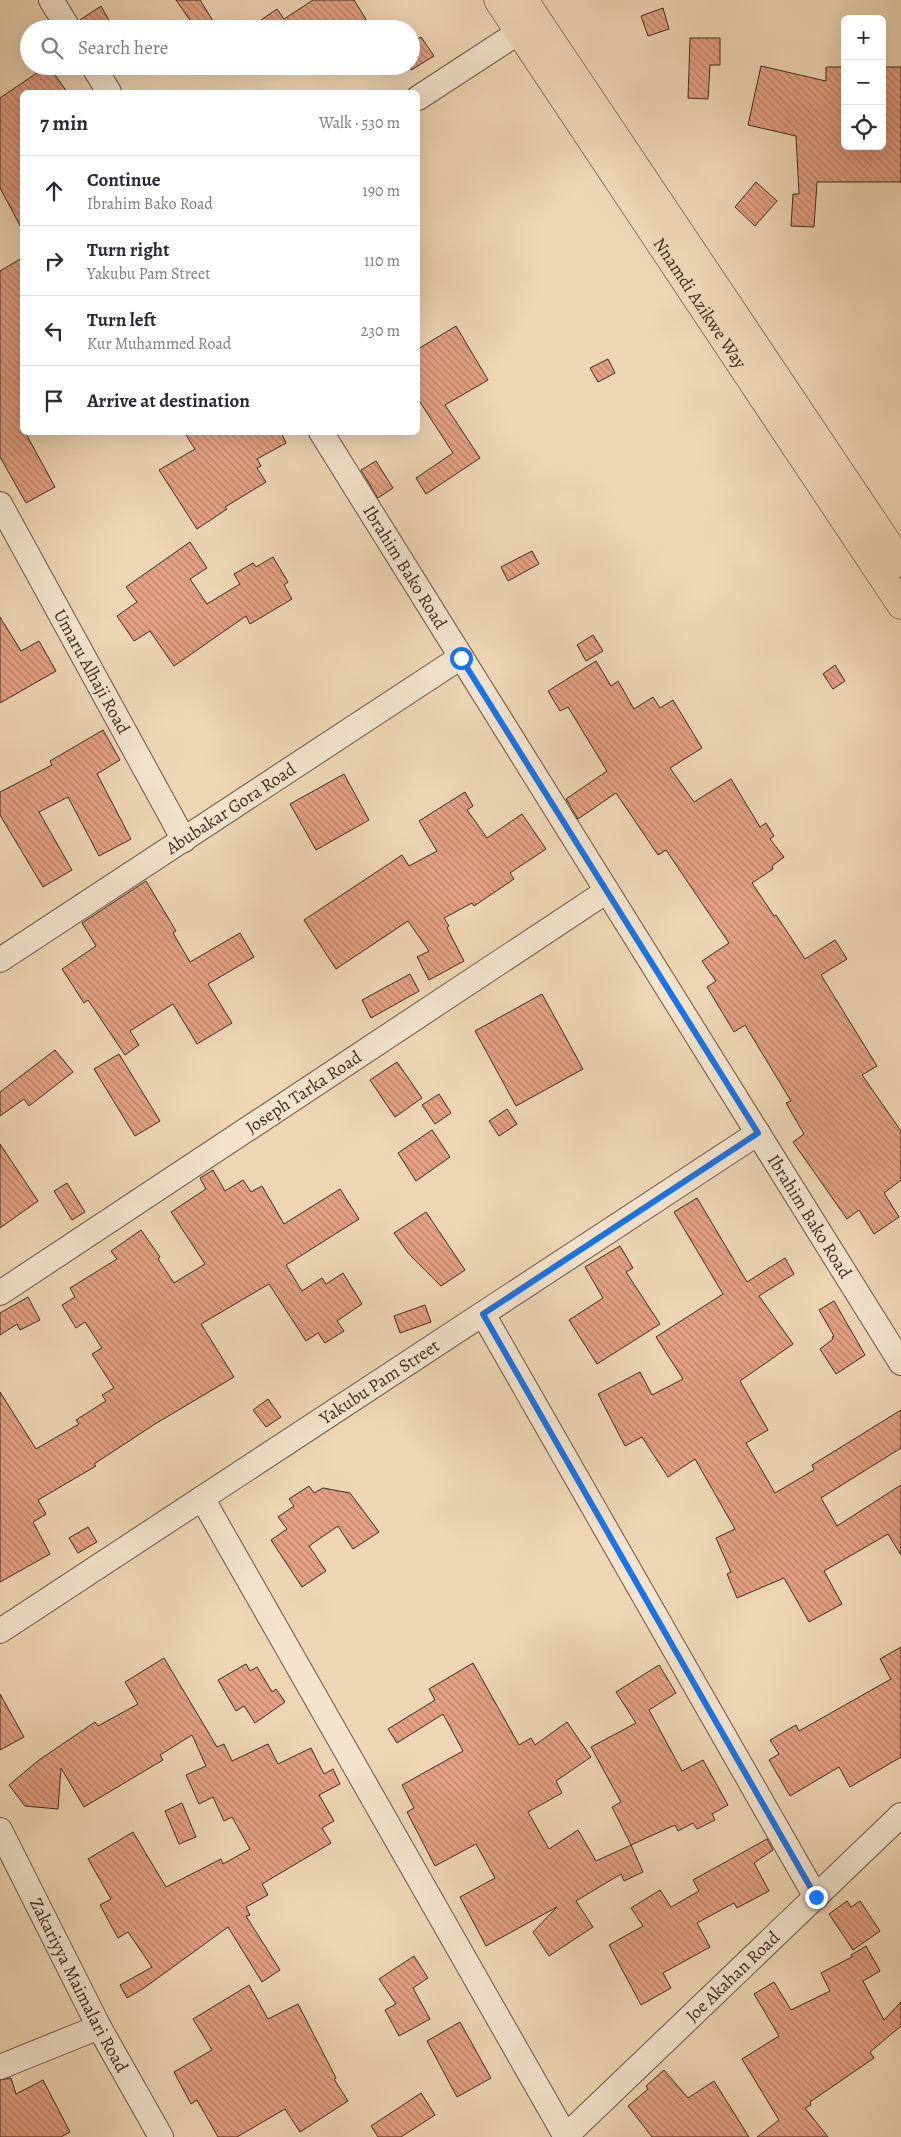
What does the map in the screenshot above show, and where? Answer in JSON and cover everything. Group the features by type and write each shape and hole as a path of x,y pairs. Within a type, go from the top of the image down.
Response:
{"highway":[{"name":"Nnamdi Azikwe Way","path":"498,0 901,604"},
{"name":"Nnamdi Azikwe Way","path":"524,0 901,563"}],"street":[{"path":"52,0 64,20"},
{"path":"420,97 519,32"},
{"path":"99,75 108,90"},
{"name":"Ibrahim Bako Road","path":"323,435 901,1363"},
{"name":"Umaru Alhaji Road","path":"0,504 184,840"},
{"name":"Abubakar Gora Road","path":"0,960 461,658"},
{"name":"Joseph Tarka Road","path":"0,1293 607,891"},
{"name":"Yakubu Pam Street","path":"0,1631 758,1133"},
{"path":"483,1314 816,1897"},
{"path":"202,1498 566,2137"},
{"name":"Joe Akahan Road","path":"566,2137 901,1815"},
{"name":"Zakariyya Maimalari Road","path":"0,1830 98,2027 162,2137"},
{"path":"0,2066 98,2027"}],"building":[{"path":"176,0 200,0 212,20 190,20"},
{"path":"313,0 354,0 366,20 261,20 277,9 284,19"},
{"path":"101,6 109,20 80,20"},
{"path":"663,8 669,29 648,36 641,16"},
{"path":"420,38 434,56 420,65"},
{"path":"690,38 720,38 720,65 710,65 708,99 688,98"},
{"path":"761,66 826,81 826,67 841,67 841,150 886,150 886,67 901,67 901,182 817,182 814,227 791,226 793,194 799,194 796,136 748,125"},
{"path":"34,75 55,75 66,90 20,90 20,225 0,188 0,98"},
{"path":"756,182 777,201 755,226 735,207"},
{"path":"20,259 20,435 27,435 55,487 26,503 0,457 0,271"},
{"path":"456,326 488,380 445,405 480,458 426,494 416,478 453,453 420,402 420,348"},
{"path":"608,359 615,373 598,382 590,368"},
{"path":"186,435 282,435 286,443 257,459 261,466 257,468 266,482 225,507 227,509 197,529 159,470 195,449"},
{"path":"376,461 393,488 378,498 361,470"},
{"path":"190,542 207,568 190,579 207,604 240,584 234,574 253,563 256,567 273,557 288,582 284,585 292,599 250,624 246,616 174,666 150,631 134,641 117,616 137,602 126,587"},
{"path":"532,551 539,564 508,581 501,567"},
{"path":"0,617 21,651 39,641 56,671 0,703"},
{"path":"593,635 603,651 586,661 577,645"},
{"path":"596,661 611,686 618,681 634,709 653,697 660,708 673,700 702,748 670,768 694,802 731,779 760,827 766,823 774,836 770,839 784,857 772,866 773,869 752,883 805,959 835,940 847,959 821,975 877,1066 862,1075 901,1131 901,1180 884,1193 899,1217 874,1234 859,1210 847,1219 793,1142 804,1134 786,1103 791,1101 745,1025 734,1032 707,987 716,981 702,961 729,943 666,850 658,855 616,793 578,819 566,799 607,771 568,707 560,711 548,691"},
{"path":"835,665 845,681 833,689 823,674"},
{"path":"103,730 120,760 97,774 131,839 99,856 68,797 39,812 72,870 43,887 0,815 0,792 52,765 50,761"},
{"path":"344,774 369,820 316,850 290,804"},
{"path":"465,792 473,806 467,810 487,838 522,814 546,849 510,873 514,879 474,906 472,903 444,918 464,961 429,980 417,957 429,951 408,921 336,969 304,920 402,855 409,866 437,851 419,821"},
{"path":"146,881 176,931 173,933 190,962 240,933 254,957 208,984 232,1023 197,1044 173,1004 130,1031 139,1045 125,1055 88,1000 84,1003 62,969 96,946 82,923"},
{"path":"410,974 419,991 371,1018 362,1000"},
{"path":"542,994 583,1069 516,1106 475,1031"},
{"path":"55,1050 73,1072 29,1106 24,1099 0,1116 0,1092"},
{"path":"119,1054 160,1121 135,1136 94,1069"},
{"path":"397,1062 422,1098 395,1117 370,1080"},
{"path":"439,1094 451,1113 435,1124 422,1105"},
{"path":"507,1109 517,1124 499,1136 489,1121"},
{"path":"432,1130 450,1157 416,1181 398,1153"},
{"path":"0,1144 38,1201 0,1228"},
{"path":"213,1170 225,1191 243,1180 251,1192 262,1186 284,1224 340,1189 359,1219 286,1265 302,1291 322,1278 326,1284 343,1273 362,1304 337,1321 344,1331 325,1343 318,1333 306,1341 269,1284 201,1324 234,1377 155,1424 94,1464 96,1466 38,1500 46,1514 33,1522 50,1554 0,1582 0,1392 36,1449 79,1424 76,1420 106,1401 102,1395 114,1388 92,1354 102,1348 85,1322 76,1328 62,1305 75,1297 70,1288 117,1259 111,1251 141,1230 160,1257 158,1259 174,1283 205,1264 171,1212 206,1189 200,1178"},
{"path":"67,1183 85,1212 72,1220 54,1191"},
{"path":"697,1198 747,1282 785,1258 794,1274 759,1296 793,1344 740,1381 768,1430 746,1443 775,1493 814,1470 812,1465 901,1410 901,1448 821,1498 837,1526 901,1485 901,1555 888,1534 824,1571 842,1604 809,1622 784,1578 737,1598 727,1574 731,1572 716,1538 735,1529 695,1459 668,1477 642,1437 625,1446 598,1394 640,1372 652,1395 683,1379 656,1337 723,1294 674,1212"},
{"path":"426,1212 465,1270 441,1286 408,1253 394,1233"},
{"path":"620,1246 633,1268 626,1272 660,1324 597,1364 569,1320 603,1298 585,1267"},
{"path":"28,1297 40,1320 20,1330 17,1324 0,1335 0,1313"},
{"path":"834,1301 865,1355 836,1374 820,1349 833,1339 832,1337 834,1336 819,1310"},
{"path":"425,1305 431,1322 400,1333 394,1316"},
{"path":"268,1399 281,1417 266,1427 253,1410"},
{"path":"309,1486 314,1493 323,1488 350,1493 379,1532 353,1549 338,1526 309,1546 326,1571 302,1587 271,1540 287,1529 278,1517 294,1506 289,1499"},
{"path":"88,1527 97,1542 78,1553 69,1538"},
{"path":"901,1647 901,1757 850,1787 839,1767 790,1796 769,1760 779,1754 770,1740 796,1725 799,1731 891,1679 880,1659"},
{"path":"164,1658 217,1747 224,1744 232,1761 268,1744 278,1764 311,1748 324,1774 333,1769 340,1784 319,1795 334,1821 322,1828 331,1843 262,1884 268,1895 246,1907 250,1915 246,1916 280,1970 262,1982 228,1927 144,1988 127,1998 120,1985 152,1967 128,1932 118,1938 100,1905 111,1899 88,1859 133,1832 166,1887 221,1859 223,1864 250,1849 232,1817 224,1821 213,1797 199,1804 186,1775 206,1766 192,1735 160,1755 163,1760 84,1807 61,1768 58,1809 25,1806 9,1785 39,1760 95,1722 98,1726 138,1704 125,1682"},
{"path":"473,1663 519,1745 531,1738 535,1745 567,1722 591,1757 556,1781 562,1793 528,1812 549,1849 578,1830 596,1861 631,1845 643,1872 624,1881 621,1874 576,1901 593,1927 549,1956 533,1932 557,1907 486,1946 460,1897 495,1878 476,1844 435,1866 407,1812 414,1808 402,1785 463,1751 443,1714 397,1743 388,1729 435,1700 429,1689"},
{"path":"246,1664 250,1671 257,1667 272,1692 276,1689 285,1702 255,1723 244,1706 236,1711 218,1680"},
{"path":"659,1665 676,1693 649,1710 682,1771 703,1760 728,1805 712,1814 715,1820 697,1829 693,1823 678,1831 675,1825 631,1845 612,1807 621,1802 591,1747 636,1723 616,1692"},
{"path":"0,1694 24,1737 0,1750"},
{"path":"182,1803 196,1837 179,1844 165,1811"},
{"path":"767,1839 773,1850 754,1863 769,1891 737,1908 734,1903 697,1923 710,1947 663,1973 671,1988 641,2005 609,1945 643,1926 631,1908 660,1890 671,1907 699,1891 693,1880"},
{"path":"847,1901 851,1907 860,1901 880,1931 853,1950 829,1914"},
{"path":"866,1946 880,1971 863,1981 884,2020 901,2002 901,2026 870,2052 874,2058 810,2102 811,2105 805,2108 828,2137 757,2137 779,2120 742,2059 779,2036 754,1994 774,1982 791,2010 830,1991 821,1973 852,1957 851,1955"},
{"path":"414,1956 428,1978 413,1988 430,2019 399,2036 385,2010 396,2004 379,1979"},
{"path":"249,1985 268,2019 298,2004 336,2078 334,2079 348,2101 300,2132 285,2109 237,2137 218,2137 197,2100 191,2104 174,2072 212,2050 193,2019"},
{"path":"460,2022 491,2078 457,2097 427,2041"},
{"path":"664,2070 688,2098 714,2081 749,2137 652,2137 628,2106 648,2089 646,2086"},
{"path":"11,2078 16,2094 43,2080 70,2132 61,2137 0,2137 0,2080"},
{"path":"421,2093 435,2115 401,2137 378,2137 371,2126"}],"route":[{"path":"461,658 758,1133 483,1314 816,1897"}]}
